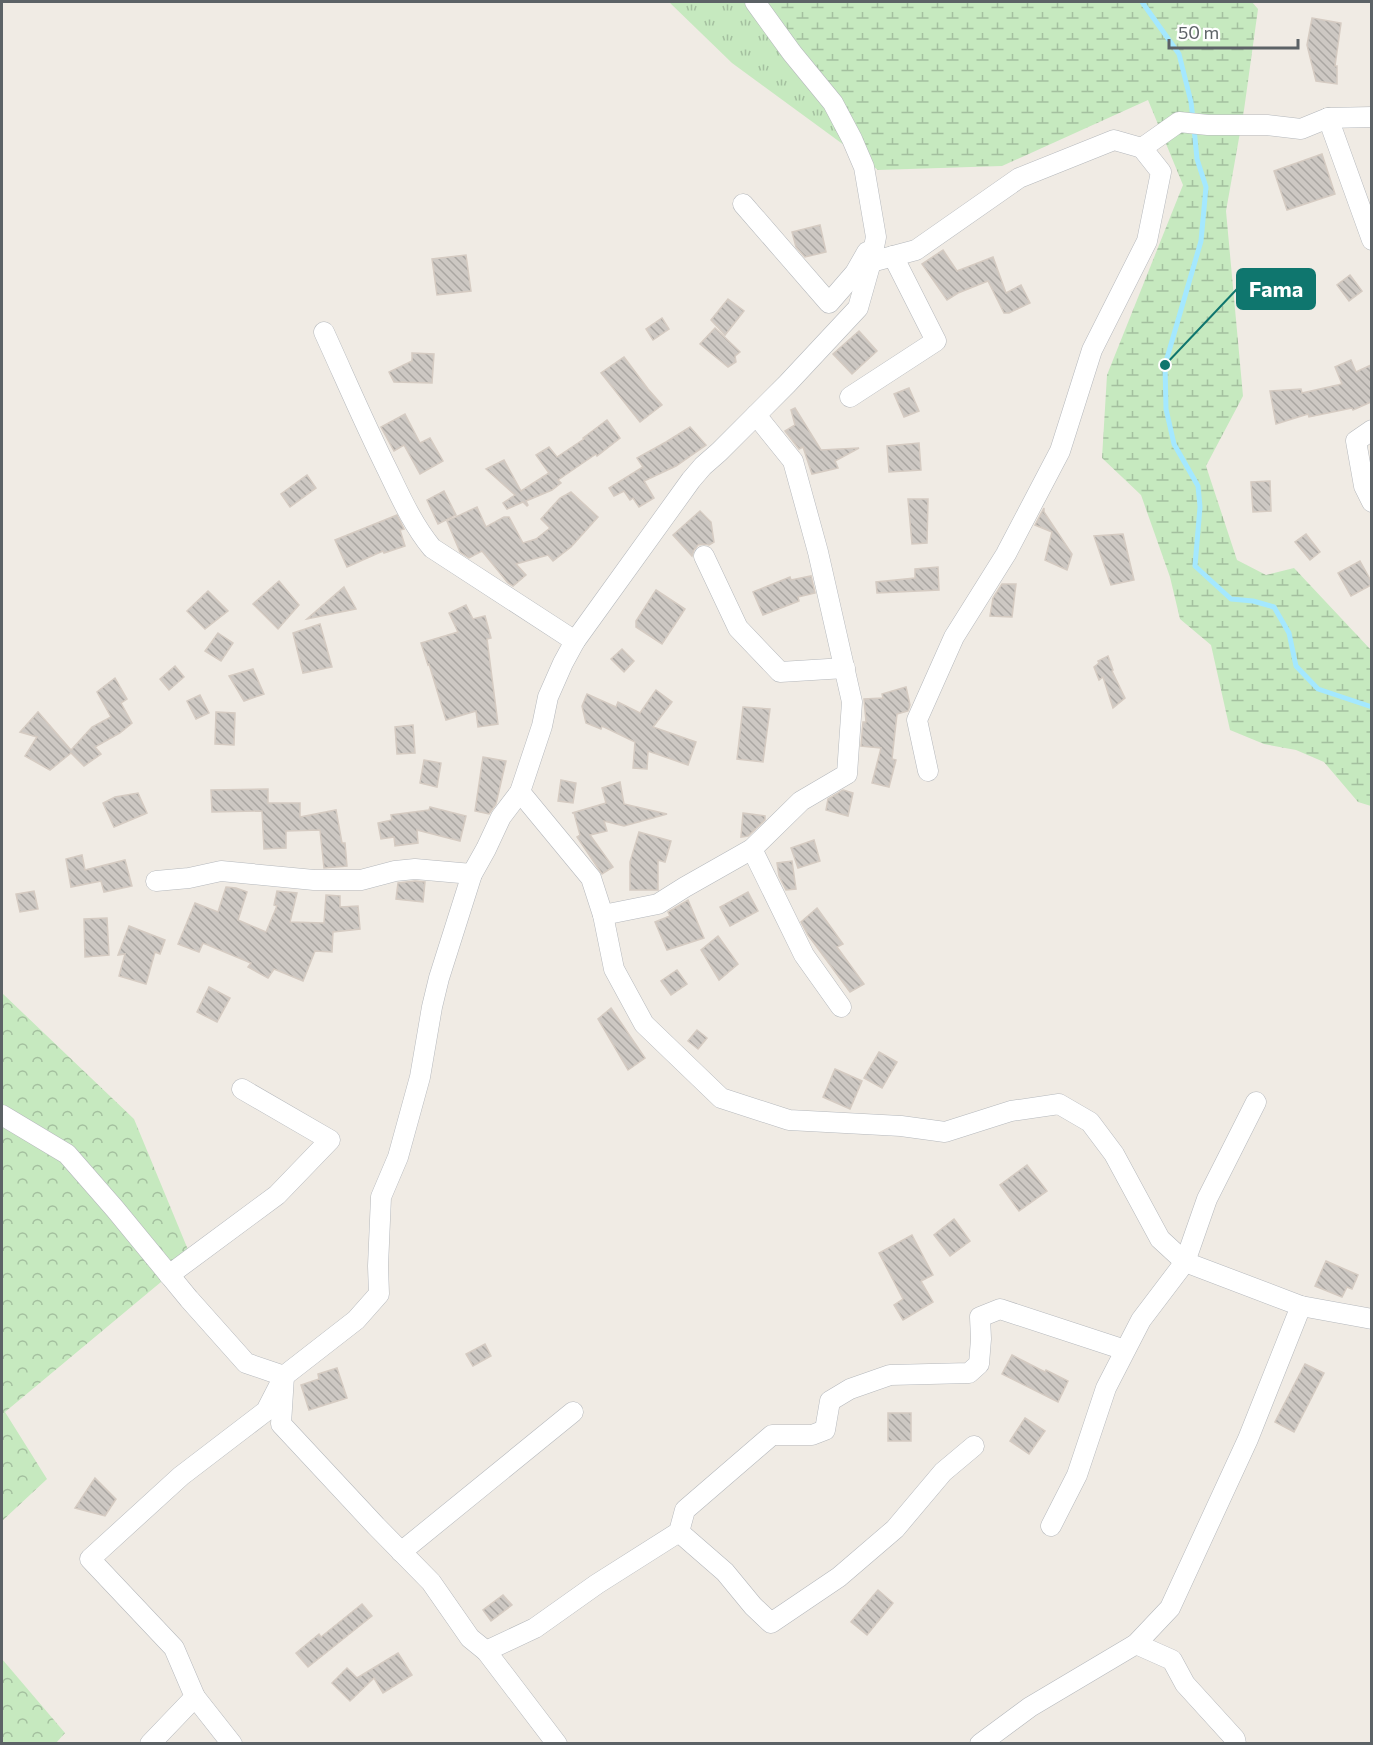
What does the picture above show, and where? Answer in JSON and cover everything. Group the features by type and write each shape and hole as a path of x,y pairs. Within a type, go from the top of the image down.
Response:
{"street":[{"path":"232,1743 195,1696 174,1648 90,1559 180,1476 267,1411 284,1376 356,1320 379,1294 381,1197 398,1157 420,1077 439,978 472,874 501,817 520,792 542,726 548,697 562,663 575,641 691,480 858,308 876,237 864,167 833,103 792,53 755,2"},
{"path":"1142,148 1179,122 1208,125 1267,125 1301,129 1328,118 1371,117"},
{"path":"1328,118 1371,240"},
{"path":"871,262 916,250 1019,178 1114,140 1142,148 1161,172 1148,241 1092,350 1060,451 1006,554 954,637 917,720 928,771"},
{"path":"743,204 829,303 855,273 876,237"},
{"path":"850,397 936,341 893,256"},
{"path":"324,332 364,423 410,515 432,548 575,641"},
{"path":"603,915 658,904 752,849 801,801 847,774 852,702 818,552 793,461 756,415"},
{"path":"1371,430 1356,441 1364,486 1371,502"},
{"path":"704,556 738,628 780,672 845,668"},
{"path":"520,792 591,879 603,915 614,969 645,1024 721,1098 789,1120 901,1126 945,1132 1011,1111 1059,1104 1090,1122 1114,1154 1160,1239 1185,1262 1301,1306 1371,1319"},
{"path":"752,849 804,955 841,1007"},
{"path":"156,881 189,878 222,870 314,880 361,880 395,870 415,868 472,874"},
{"path":"169,1275 276,1196 330,1140 242,1089"},
{"path":"1051,1526 1077,1475 1106,1388 1141,1320 1185,1262 1207,1199 1256,1102"},
{"path":"2,1115 67,1154 246,1363 284,1376"},
{"path":"980,1743 1030,1707 1136,1644 1170,1608 1248,1439 1301,1306"},
{"path":"486,1651 535,1628 597,1584 679,1532 685,1510 772,1435 812,1435 825,1430 830,1401 850,1389 890,1375 969,1373 979,1364 980,1317 1000,1309 1125,1350"},
{"path":"284,1376 281,1424 431,1582 470,1638 486,1651 557,1743"},
{"path":"401,1552 573,1412"},
{"path":"679,1532 725,1572 753,1606 771,1623 838,1577 895,1529 943,1472 974,1446"},
{"path":"1136,1644 1172,1660 1185,1684 1235,1739 1236,1743"},
{"path":"150,1743 195,1696"}],"green space":[{"path":"669,2 770,2 859,156 732,63"},
{"path":"770,2 1252,2 1258,9 1244,110 1226,211 1243,396 1206,466 1237,560 1266,575 1294,568 1371,650 1371,806 1358,802 1324,762 1296,750 1264,744 1230,730 1211,645 1180,619 1170,577 1141,495 1102,458 1107,375 1183,185 1148,100 1002,166 878,170 859,156 792,53"},
{"path":"2,993 134,1119 191,1257 5,1412 47,1479 2,1521"},
{"path":"2,1659 65,1733 56,1743 2,1743"}],"building":[{"path":"1312,18 1341,23 1335,66 1337,66 1337,84 1316,81 1307,45"},
{"path":"1322,154 1335,194 1287,210 1274,171"},
{"path":"820,225 826,252 805,257 796,247 792,232"},
{"path":"943,250 957,271 993,257 1006,293 1021,285 1030,303 1004,313 988,281 947,300 922,264"},
{"path":"466,255 471,291 437,295 432,259"},
{"path":"1350,275 1362,291 1349,301 1337,285"},
{"path":"728,299 744,311 725,335 711,320"},
{"path":"662,318 669,329 653,340 646,329"},
{"path":"715,328 740,352 735,356 736,362 728,367 700,344"},
{"path":"859,331 877,351 852,374 833,354"},
{"path":"412,353 434,354 432,383 394,382 389,372 412,361"},
{"path":"624,357 662,405 640,422 601,373"},
{"path":"1351,360 1356,372 1371,365 1371,402 1353,410 1352,408 1309,417 1308,414 1276,424 1270,391 1301,389 1302,393 1342,384 1335,367"},
{"path":"909,388 919,411 904,417 894,394"},
{"path":"795,408 821,450 859,448 835,461 838,468 812,474 803,447 799,449 785,431 795,425 791,410"},
{"path":"405,414 420,443 430,438 443,461 420,474 404,445 394,451 381,427"},
{"path":"607,420 620,438 597,456 596,454 558,480 561,483 552,490 526,501 527,506 523,502 507,509 503,503 515,495 486,469 504,460 521,491 549,473 536,455 549,447 557,457"},
{"path":"690,427 706,445 676,466 644,481 654,498 639,507 624,491 614,496 609,488 643,467 637,458"},
{"path":"919,443 921,470 889,472 887,446"},
{"path":"307,475 316,488 290,507 281,494"},
{"path":"1270,481 1271,511 1253,512 1251,482"},
{"path":"444,491 456,515 438,524 427,500"},
{"path":"571,492 598,517 571,547 553,561 548,555 516,564 526,575 513,586 482,551 469,558 460,552 447,521 477,507 486,527 504,517 509,517 523,543 536,539 550,528 541,519 560,498"},
{"path":"908,499 928,499 927,543 912,544"},
{"path":"1044,508 1044,512 1072,554 1067,570 1045,560 1052,532 1035,525"},
{"path":"700,511 711,522 714,542 709,545 698,545 692,556 673,535"},
{"path":"397,515 404,529 400,530 405,546 384,553 383,551 347,567 335,540"},
{"path":"1123,534 1134,580 1111,585 1094,536"},
{"path":"1306,534 1320,552 1310,560 1295,542"},
{"path":"1360,561 1371,585 1351,596 1338,573"},
{"path":"938,567 939,590 877,593 876,582 915,578 915,569"},
{"path":"811,576 815,593 798,597 799,601 763,615 753,592 790,577 791,580"},
{"path":"279,581 299,605 278,629 253,604"},
{"path":"1002,584 1016,584 1012,617 990,616 993,598"},
{"path":"344,587 356,609 307,619"},
{"path":"656,590 685,609 662,644 636,627 636,621"},
{"path":"208,591 228,611 205,629 187,611"},
{"path":"466,605 473,619 485,616 491,638 487,639 498,724 478,727 476,711 446,720 421,643 458,632 449,613"},
{"path":"320,624 332,667 303,673 293,633"},
{"path":"218,633 233,643 221,661 205,651"},
{"path":"622,649 634,661 624,672 611,659"},
{"path":"1108,656 1112,671 1125,698 1113,708 1103,677 1099,680 1094,667 1099,663 1098,661"},
{"path":"175,666 184,677 169,690 160,679"},
{"path":"253,669 264,694 244,701 229,676"},
{"path":"115,678 127,699 121,703 132,723 120,733 95,747 101,754 84,766 71,753 50,770 25,756 37,737 20,732 38,712 71,750 92,727 111,717 97,692"},
{"path":"906,687 910,705 908,711 897,714 892,759 896,760 889,787 872,783 881,748 861,746 863,722 866,722 864,699 883,698 882,694"},
{"path":"656,690 672,702 653,727 696,742 688,765 648,751 647,769 633,768 635,742 602,726 601,729 586,723 582,706 587,694 616,707 618,702 640,713"},
{"path":"200,695 209,713 196,719 187,701"},
{"path":"743,707 770,709 763,762 737,759"},
{"path":"216,712 235,713 234,745 215,744"},
{"path":"413,725 415,753 397,754 395,727"},
{"path":"483,757 506,761 496,804 489,814 475,811"},
{"path":"424,760 441,763 437,787 420,783"},
{"path":"561,780 576,783 573,803 558,801"},
{"path":"620,782 624,804 667,814 624,826 604,821 607,831 590,835 613,867 602,874 577,837 580,835 574,813 572,813 606,803 602,788"},
{"path":"268,789 268,803 300,803 300,817 336,810 342,843 345,843 347,866 324,868 320,830 286,831 286,848 264,849 262,811 212,812 211,790"},
{"path":"843,790 853,793 848,816 826,810 828,799"},
{"path":"138,793 147,813 114,827 103,803 115,797"},
{"path":"430,807 466,816 460,841 417,830 418,843 395,846 394,837 381,839 378,823 392,820 391,815 429,810"},
{"path":"743,813 765,816 765,820 748,836 741,837"},
{"path":"639,832 671,841 665,862 658,860 658,890 630,890 630,862"},
{"path":"814,840 820,861 798,868 791,848"},
{"path":"82,855 85,870 125,860 132,886 104,892 101,881 71,887 66,859"},
{"path":"792,861 796,889 786,890 779,876 777,863"},
{"path":"425,882 423,902 396,899 398,883"},
{"path":"226,887 247,892 238,920 266,932 277,906 274,905 277,891 297,893 290,922 324,923 326,895 340,896 340,907 358,906 360,929 333,932 332,952 315,951 303,981 274,969 268,978 248,967 251,963 203,943 199,952 178,944 195,903 218,912"},
{"path":"34,891 38,909 20,912 16,894"},
{"path":"748,892 758,911 730,926 720,907"},
{"path":"688,900 704,938 667,950 655,922 670,916 668,912"},
{"path":"817,908 843,944 837,947 864,984 850,992 801,922"},
{"path":"107,918 109,955 85,957 84,919"},
{"path":"129,926 165,940 160,954 155,952 146,984 119,976 125,954 118,955"},
{"path":"718,936 738,964 719,980 701,950"},
{"path":"677,970 687,984 671,995 661,981"},
{"path":"209,987 230,998 217,1022 197,1012"},
{"path":"611,1008 645,1058 628,1070 598,1019"},
{"path":"697,1030 707,1038 698,1049 688,1041"},
{"path":"879,1052 897,1062 882,1088 864,1078"},
{"path":"835,1069 862,1081 850,1109 823,1097"},
{"path":"1027,1165 1047,1191 1019,1211 1000,1185"},
{"path":"954,1219 970,1241 950,1256 934,1235"},
{"path":"912,1235 933,1275 921,1281 933,1302 903,1320 894,1305 903,1299 879,1253"},
{"path":"1326,1261 1358,1275 1352,1289 1347,1287 1342,1297 1315,1286"},
{"path":"485,1344 491,1356 473,1366 466,1354"},
{"path":"1012,1355 1068,1381 1058,1402 1002,1374"},
{"path":"1305,1364 1324,1373 1294,1432 1275,1422"},
{"path":"337,1368 347,1398 309,1410 301,1385 319,1379 318,1374"},
{"path":"888,1413 911,1413 911,1441 888,1441"},
{"path":"1025,1418 1045,1431 1029,1454 1010,1441"},
{"path":"95,1478 116,1499 105,1516 75,1508"},
{"path":"878,1590 893,1603 867,1635 851,1622"},
{"path":"503,1595 512,1605 491,1621 483,1610"},
{"path":"362,1604 372,1616 308,1667 296,1653 319,1634 321,1637"},
{"path":"398,1653 412,1675 383,1693 374,1678 350,1701 332,1683 347,1668 357,1678"}],"waterway":[{"path":"1142,2 1179,54 1193,119"},
{"path":"1194,128 1197,159 1206,187 1201,241 1165,365 1166,409 1174,444 1198,486 1200,507 1195,566 1231,599 1253,601 1274,607 1289,633 1296,666 1318,689 1372,707"}],"place":[{"name":"Fama","path":"1165,365"}]}
